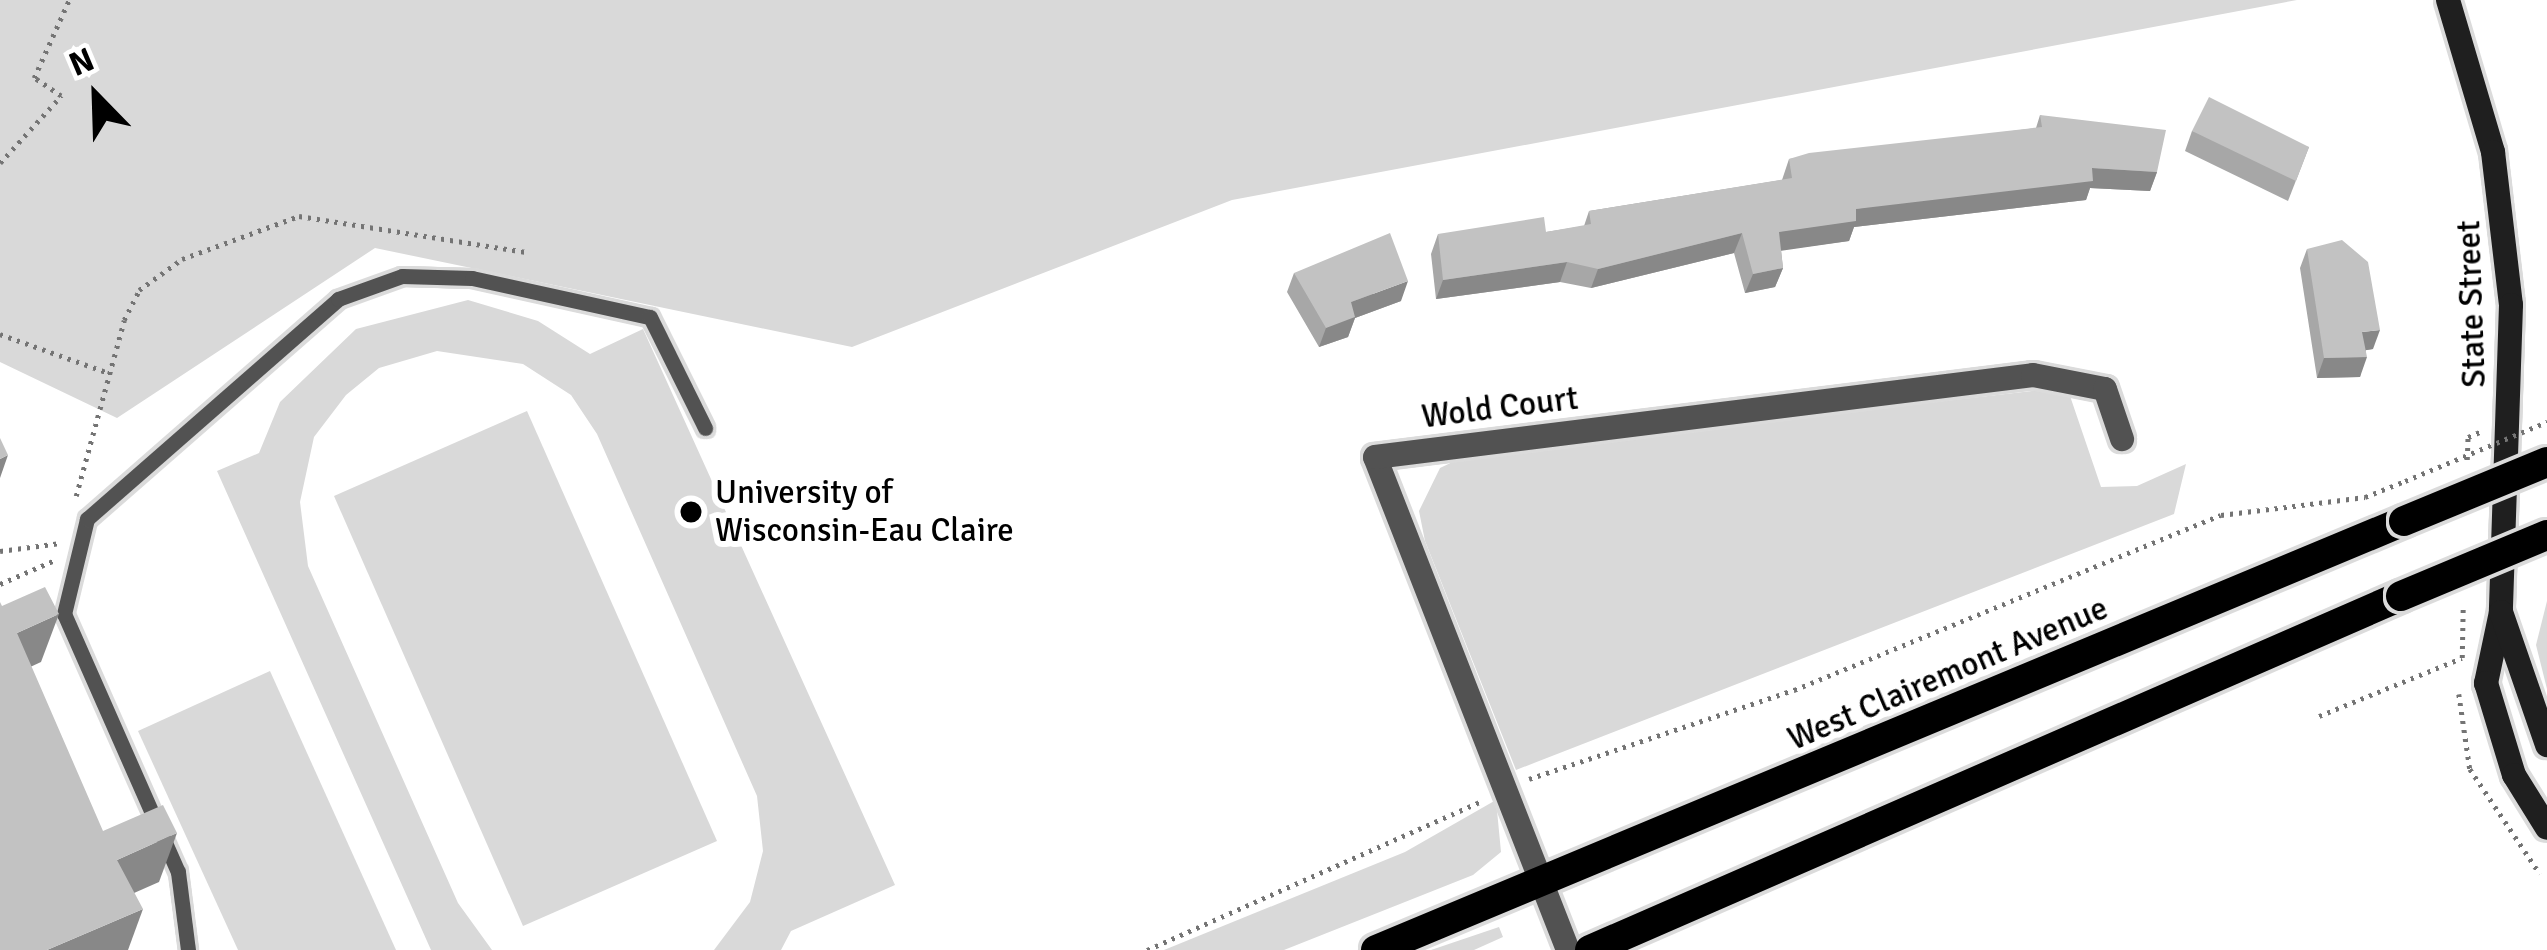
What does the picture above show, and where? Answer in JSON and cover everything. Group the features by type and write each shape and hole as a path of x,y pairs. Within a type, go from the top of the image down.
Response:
{"main road":[{"name":"State Street","path":"2448,0 2506,232 2501,612 2486,683 2514,775 2547,829"},
{"name":"West Clairemont Avenue","path":"1376,950 2547,462"},
{"path":"1590,950 2547,536"},
{"name":"State Street","path":"2501,612 2547,745"}],"street":[{"name":"Wold Court","path":"1568,950 1375,457 2033,375 2105,389 2122,439"}],"lane":[{"path":"188,950 178,872 64,602 72,545 102,505 310,321 360,287 402,277 472,278 650,317 705,428"},
{"path":"43,611 64,602"}],"path":[{"path":"0,163 61,96 34,78 69,0"},
{"path":"75,502 109,373 139,290 258,225 298,216 526,253"},
{"path":"0,334 109,373"},
{"path":"1147,950 1417,839 1504,788 1794,690 2221,515 2365,497 2547,422"},
{"path":"70,522 72,545"},
{"path":"0,551 72,545"},
{"path":"0,584 72,545"},
{"path":"2319,716 2462,658"}],"shaded area":[{"path":"0,0 2297,0 1232,200 852,347 375,248 117,418 0,362"},
{"path":"468,300 538,321 590,354 643,329 895,885 791,931 781,950 714,950 750,902 763,851 757,796 597,434 571,395 523,364 437,351 379,368 346,395 314,437 300,502 308,566 458,903 492,950 431,950 217,471 259,453 280,402 356,329"},
{"path":"2057,388 2069,393 2101,487 2137,486 2186,464 2174,514 1516,770 1425,541 1419,511 1440,468 1465,456"},
{"path":"527,411 717,841 523,926 334,496"},
{"path":"2547,601 2547,689 2536,645"},
{"path":"270,671 396,950 238,950 138,731"},
{"path":"1496,800 1501,852 1473,875 1284,950 1164,950 1405,852"},
{"path":"1499,927 1503,937 1474,950 1431,950"}],"building":[{"path":"2209,97 2309,147 2296,181 2192,131"},
{"path":"2040,115 2166,130 2157,172 2092,168 2093,181 1856,209 1856,221 1779,232 1783,268 1753,274 1742,233 1598,269 1567,262 1443,280 1438,234 1544,217 1546,232 1591,224 1589,211 1792,178 1789,159 1809,153 2042,127"},
{"path":"1390,233 1408,281 1351,302 1355,317 1326,328 1294,273"},
{"path":"2342,240 2368,262 2380,330 2362,332 2367,357 2324,358 2307,249"},
{"path":"45,587 59,614 17,633 103,831 163,805 177,833 117,860 143,909 47,950 0,950 0,602 2,606"}],"place":[{"name":"University of Wisconsin-Eau Claire","path":"691,512"}]}
